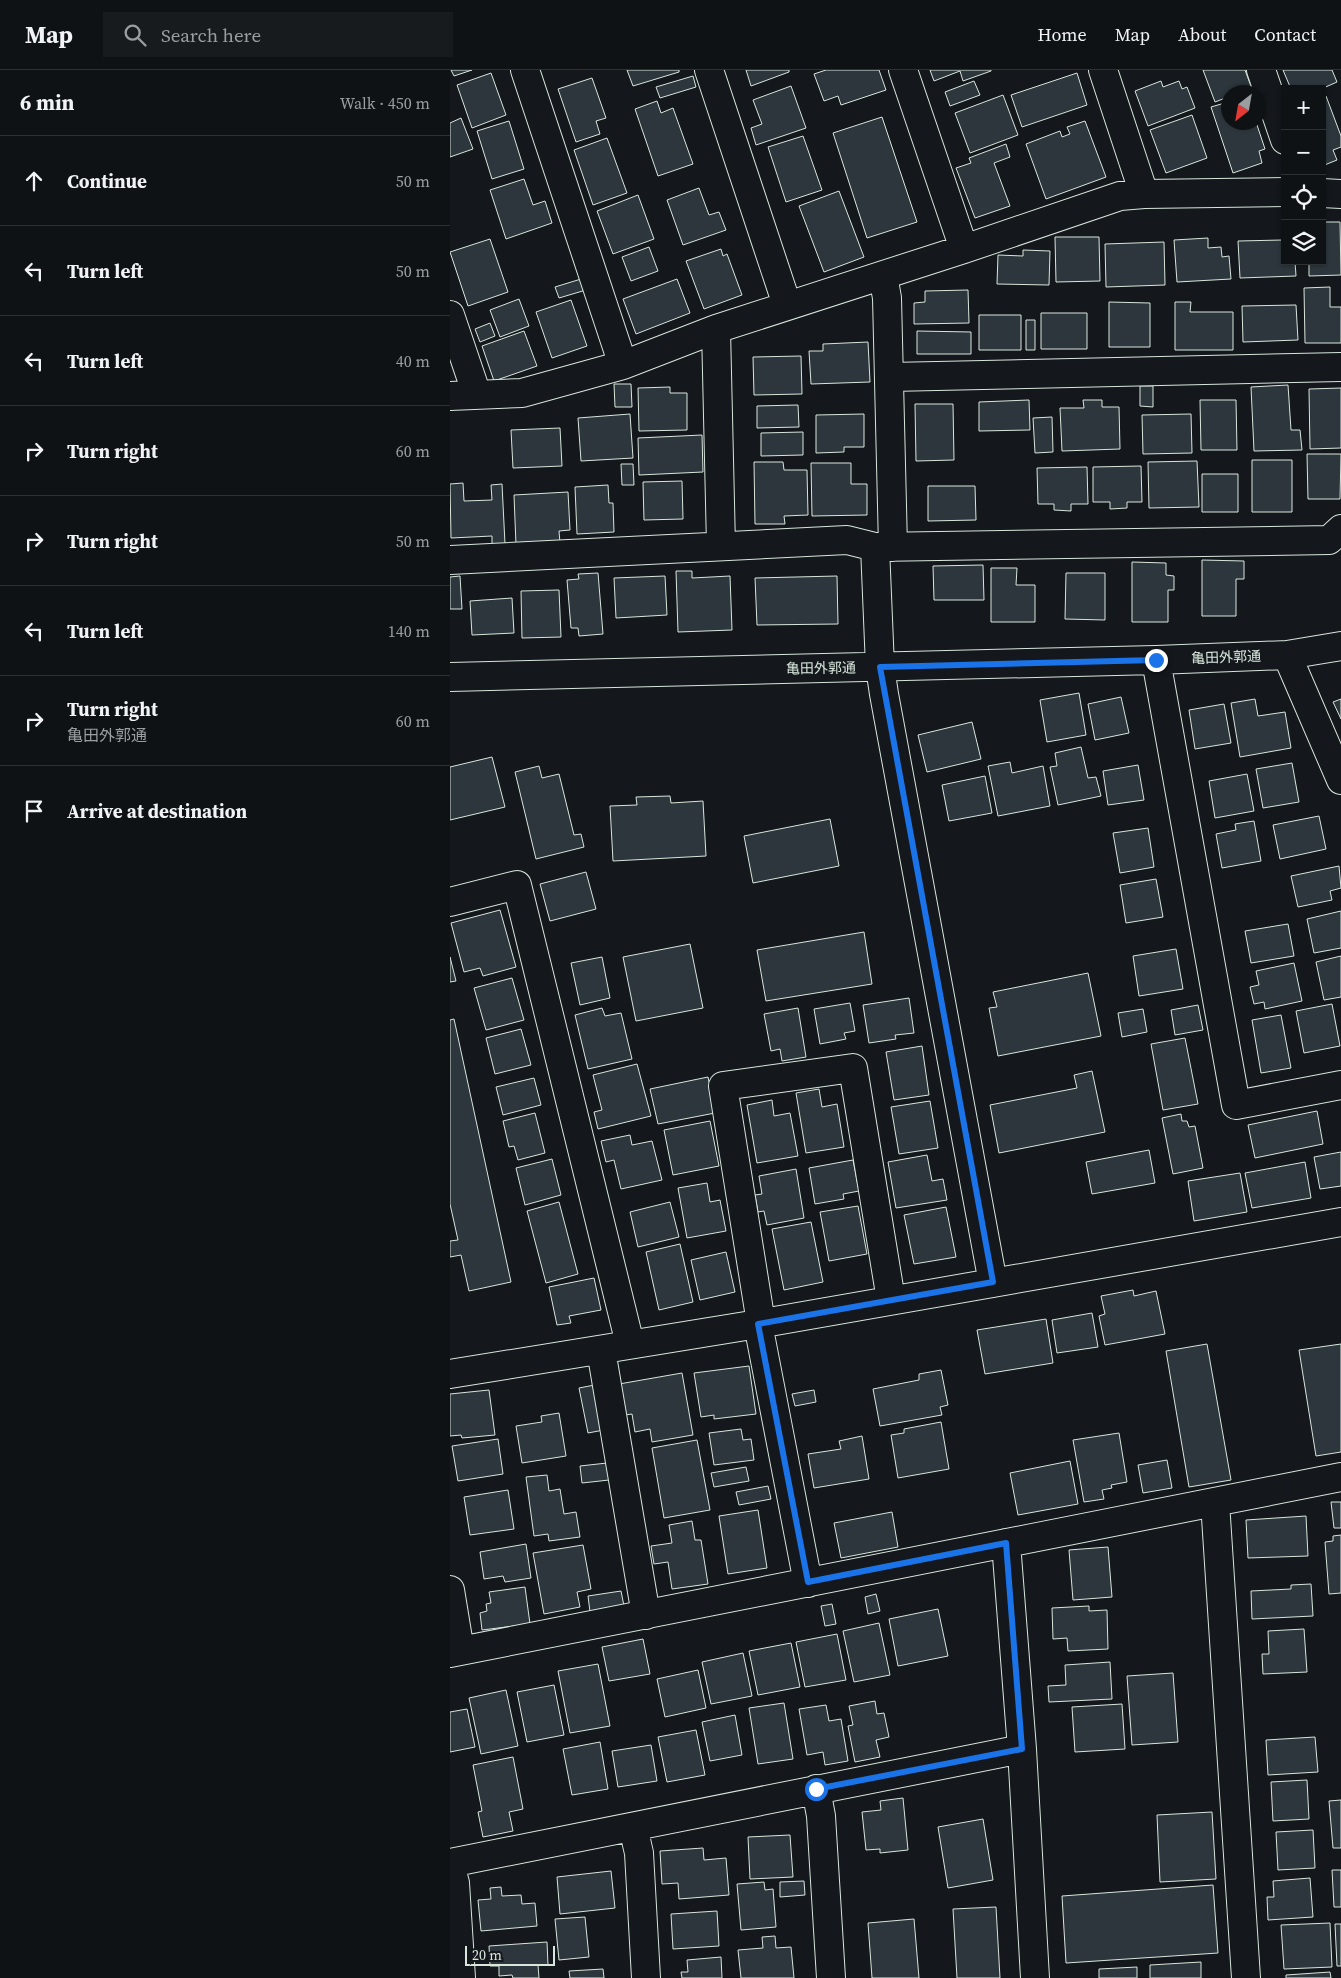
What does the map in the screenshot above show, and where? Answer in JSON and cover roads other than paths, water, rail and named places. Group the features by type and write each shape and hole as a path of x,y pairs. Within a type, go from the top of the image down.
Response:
{"street":[{"path":"525,70 622,365"},
{"path":"709,70 786,305"},
{"path":"903,70 964,249"},
{"path":"1103,70 1144,194"},
{"path":"1261,70 1282,130"},
{"path":"450,396 522,393 622,365 716,329 786,305 964,249 1120,196 1281,192"},
{"path":"1326,193 1341,194"},
{"path":"883,275 888,298 890,377 880,667 993,1282"},
{"path":"450,315 477,395"},
{"path":"716,329 721,546"},
{"path":"890,377 1341,367"},
{"path":"450,560 847,540 884,547 1329,540 1341,529"},
{"name":"亀田外郭通","path":"450,678 1156,660 1286,655 1341,646"},
{"path":"1286,655 1341,780"},
{"path":"1156,660 1236,1105 1341,1085"},
{"path":"450,902 517,885 630,1344"},
{"path":"808,1582 760,1323 723,1086 853,1068 891,1300"},
{"path":"450,1374 760,1323 1341,1222"},
{"path":"601,1350 646,1615"},
{"path":"450,1590 455,1652 1341,1477"},
{"path":"1215,1502 1246,1978"},
{"path":"1006,1543 1022,1749 1035,1978"},
{"path":"461,1978 456,1883 450,1864 1022,1749"},
{"path":"816,1789 821,1816 831,1978"},
{"path":"633,1827 639,1853 646,1978"}]}
